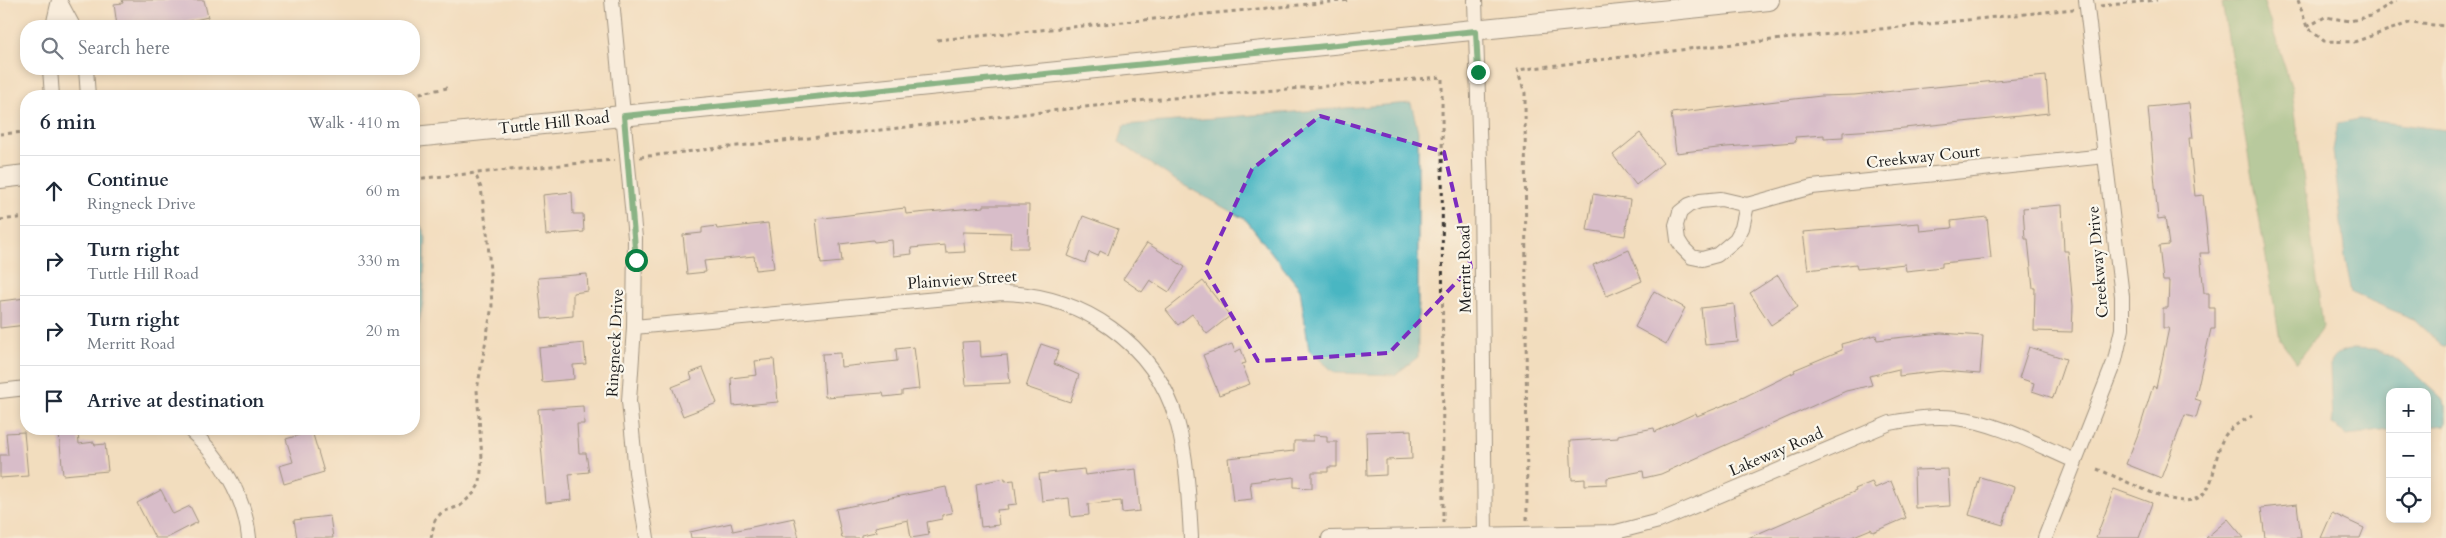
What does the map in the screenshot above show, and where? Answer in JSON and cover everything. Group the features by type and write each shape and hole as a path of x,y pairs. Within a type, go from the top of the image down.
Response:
{"main road":[{"name":"Tuttle Hill Road","path":"420,136 1769,0"},
{"path":"0,178 20,176"}],"street":[{"path":"54,20 59,0"},
{"path":"59,0 71,20"},
{"name":"Ringneck Drive","path":"612,0 635,245 634,328 629,402 636,472 647,538"},
{"name":"Merritt Road","path":"1475,0 1481,184 1485,536"},
{"name":"Creekway Drive","path":"2045,538 2115,360 2122,329 2122,296 2087,4"},
{"path":"50,75 52,90"},
{"path":"86,75 88,90"},
{"name":"Creekway Court","path":"1747,205 1742,228 1736,239 1717,255 1702,259 1692,257 1678,240 1676,225 1680,212 1689,205 1700,201 1721,199 1747,205 1812,187 2105,156"},
{"name":"Plainview Street","path":"634,328 1002,292 1026,293 1049,298 1094,316 1119,333 1146,361 1164,389 1180,432 1191,538"},
{"path":"0,391 20,389"},
{"name":"Lakeway Road","path":"1329,538 1616,532 1660,521 1890,422 1926,417 1956,418 1995,428 2075,461"},
{"path":"194,435 209,450 228,477 241,505 249,538"}],"path":[{"path":"937,40 1351,0"},
{"path":"1526,534 1525,93 1517,70 2087,4 2157,0"},
{"path":"2298,0 2307,27 2324,41 2354,42 2409,24 2446,26"},
{"path":"2307,27 2325,17 2350,21 2371,16 2396,0"},
{"path":"420,178 628,158 1148,100 1442,77 1443,536"},
{"path":"420,93 447,88"},
{"path":"0,134 20,132"},
{"path":"431,538 435,520 442,512 460,506 474,493 480,483 482,458 478,390 492,306 481,188 475,172"},
{"path":"0,220 20,218"},
{"path":"2097,469 2174,500 2190,501 2203,493 2212,481 2222,440 2230,428 2252,416"}],"highlighted area":[{"path":"1320,116 1444,152 1471,267 1389,353 1258,361 1205,269 1252,169"}],"green space":[{"path":"2263,0 2292,89 2323,327 2297,363 2280,339 2222,3"}],"water":[{"path":"1411,103 1418,131 1418,357 1395,375 1335,373 1309,350 1300,289 1246,220 1178,182 1119,142 1124,125"},
{"path":"2359,119 2446,130 2446,347 2443,347 2413,319 2352,293 2345,258 2333,150 2338,123"},
{"path":"420,224 426,237 423,303 420,317"},
{"path":"2353,348 2376,349 2402,362 2430,388 2386,388 2386,430 2347,435 2332,425 2330,365 2335,355"},
{"path":"2431,389 2442,399 2446,406 2446,425 2431,427"}],"building":[{"path":"122,0 204,0 208,17 195,20 116,20 114,4 123,3"},
{"path":"2046,76 2049,113 1875,131 1843,132 1843,137 1824,138 1824,135 1795,137 1796,142 1676,153 1671,113 1821,96 1854,95"},
{"path":"2189,103 2193,138 2189,138 2195,196 2203,195 2209,253 2200,253 2204,293 2209,293 2209,308 2215,308 2215,329 2211,329 2195,399 2201,401 2196,418 2185,415 2161,478 2126,464 2138,434 2153,386 2156,388 2169,328 2163,328 2163,308 2168,308 2169,281 2163,281 2159,246 2169,245 2165,218 2158,219 2148,107"},
{"path":"1640,133 1663,163 1636,185 1613,155"},
{"path":"572,192 573,214 583,214 584,232 546,235 543,195"},
{"path":"1593,194 1630,200 1625,236 1587,230"},
{"path":"984,205 1029,205 1028,248 1010,248 1011,233 963,232 965,252 946,253 945,245 911,248 912,254 893,256 892,240 874,242 873,240 840,244 842,262 821,264 816,219 905,208 906,214 984,207"},
{"path":"2062,205 2064,251 2068,251 2073,306 2072,332 2034,331 2035,288 2033,288 2028,239 2025,239 2023,208"},
{"path":"1083,216 1118,229 1108,255 1100,251 1098,256 1089,252 1085,263 1068,256"},
{"path":"1987,217 1991,258 1942,263 1942,267 1906,271 1905,264 1857,269 1856,264 1808,270 1803,232 1919,223 1920,231 1952,228 1951,221"},
{"path":"768,223 774,268 756,270 754,256 704,261 706,272 687,274 683,235 702,233 702,228 716,226 717,229"},
{"path":"1147,243 1185,267 1169,292 1150,280 1142,292 1123,279"},
{"path":"1629,250 1642,281 1607,296 1593,265"},
{"path":"587,274 588,291 573,293 573,316 542,319 538,278"},
{"path":"1778,275 1798,307 1771,325 1750,293"},
{"path":"1203,281 1230,316 1207,334 1192,314 1178,325 1166,310"},
{"path":"1654,291 1685,308 1666,344 1635,327"},
{"path":"20,299 20,326 0,328 0,301"},
{"path":"1734,304 1738,342 1705,345 1701,308"},
{"path":"1941,333 1983,336 1980,374 1942,371 1899,376 1899,369 1869,376 1872,385 1846,391 1661,474 1644,478 1643,471 1607,478 1607,484 1585,485 1585,479 1572,480 1570,441 1618,438 1618,435 1654,428 1655,432 1696,413 1697,416 1744,397 1795,372 1794,370 1842,350 1841,344 1876,335 1877,340"},
{"path":"980,341 981,357 1007,355 1010,383 966,385 962,342"},
{"path":"584,343 586,364 573,365 574,379 542,382 539,348"},
{"path":"1041,344 1059,350 1054,364 1079,375 1070,402 1026,387"},
{"path":"1232,344 1235,352 1241,349 1246,363 1242,364 1250,384 1219,395 1203,355"},
{"path":"914,347 919,389 902,391 902,395 884,397 883,393 825,397 822,354 840,353 841,367 897,361 896,349"},
{"path":"2029,347 2066,359 2053,398 2032,391 2034,383 2019,378"},
{"path":"774,359 778,402 733,406 731,378 757,375 755,361"},
{"path":"703,368 717,403 683,416 672,387 692,379 690,373"},
{"path":"583,406 584,424 577,424 579,453 586,453 589,472 569,474 572,500 546,503 538,409"},
{"path":"1411,430 1412,459 1386,460 1386,475 1367,476 1366,432"},
{"path":"20,432 20,435 24,435 28,476 0,478 0,455 8,455 6,433"},
{"path":"59,435 78,435 79,444 94,442 95,445 105,444 108,471 63,475"},
{"path":"299,435 313,435 324,472 284,484 279,466 293,462 286,439"},
{"path":"1313,435 1327,436 1327,442 1337,442 1337,467 1328,467 1328,472 1312,472 1312,488 1294,487 1294,477 1250,482 1252,499 1233,501 1228,458 1294,451 1294,441 1313,441"},
{"path":"1084,469 1085,475 1136,469 1140,511 1122,513 1121,501 1088,504 1089,515 1071,517 1069,498 1042,501 1039,474"},
{"path":"1948,469 1950,506 1915,508 1914,470"},
{"path":"1980,477 2014,487 2003,525 1969,515"},
{"path":"1005,478 1005,481 1014,480 1017,504 1007,505 1008,509 997,510 999,525 981,527 976,484"},
{"path":"1891,481 1906,518 1873,532 1871,529 1849,538 1748,538 1856,491 1855,489 1872,482 1875,488"},
{"path":"946,487 952,513 942,515 942,519 927,522 929,535 911,538 908,520 875,527 876,532 861,535 861,538 842,538 836,509"},
{"path":"2114,489 2152,503 2139,538 2096,538"},
{"path":"161,490 173,514 190,506 198,522 167,538 155,538 137,503"},
{"path":"2297,504 2301,538 2265,538 2261,508"},
{"path":"2332,513 2364,528 2360,538 2321,538"},
{"path":"330,516 333,538 297,538 294,520"},
{"path":"794,518 799,538 691,538 690,532 731,523 733,531"},
{"path":"2228,519 2244,538 2206,538"}],"route":[{"path":"636,260 624,116 1476,31 1478,72"}]}
